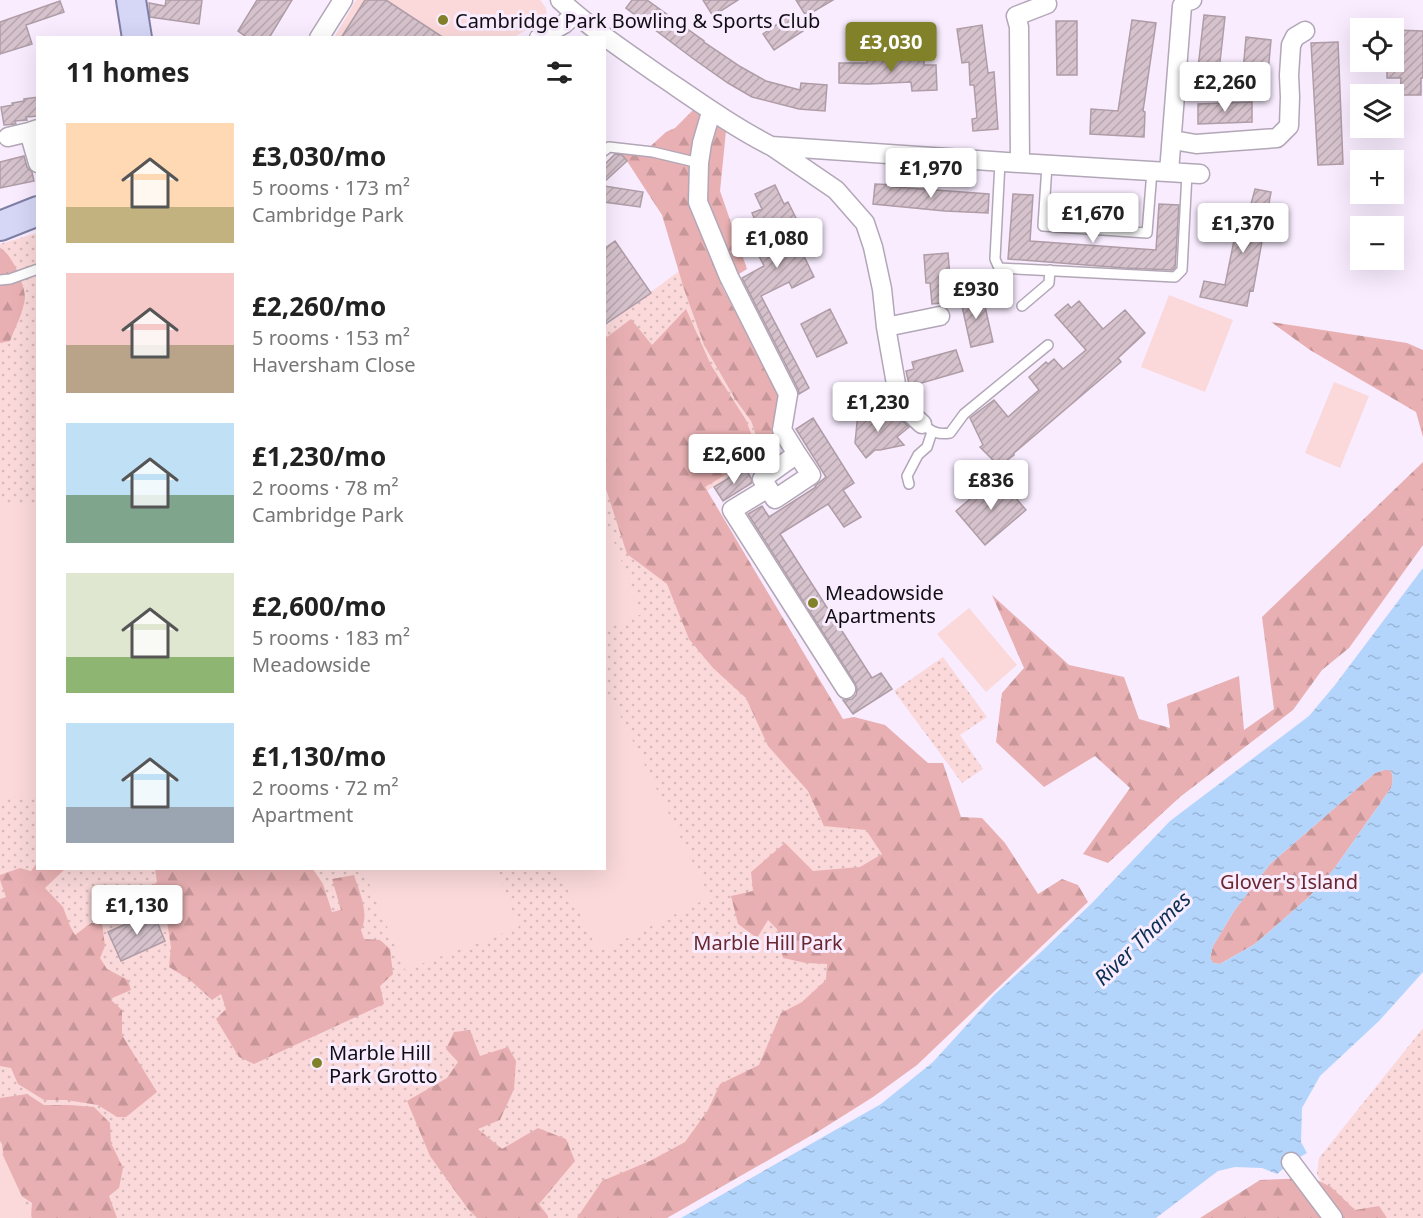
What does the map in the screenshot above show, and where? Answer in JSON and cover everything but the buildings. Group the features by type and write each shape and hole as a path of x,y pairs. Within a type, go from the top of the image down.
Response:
{"main road":[{"path":"131,0 137,36"},
{"path":"0,226 36,212"}],"street":[{"path":"320,36 343,0"},
{"path":"560,0 604,36"},
{"path":"771,146 1177,173 1173,140 1182,6 1185,2 1192,0"},
{"path":"1020,163 1019,27 1010,17 1047,4"},
{"path":"543,36 564,24 575,14"},
{"path":"1173,140 1196,144 1277,138 1288,126 1291,45 1295,37 1305,31"},
{"path":"606,37 714,113 771,146 836,190 865,223 880,278 896,384 906,409 927,428"},
{"path":"714,113 709,120 702,143 698,202 729,277 788,394 782,430 811,475 776,500 762,479 797,454"},
{"path":"8,137 33,130 36,150"},
{"path":"886,327 940,316"},
{"path":"768,488 732,510 846,689"},
{"path":"1291,1162 1333,1218"}],"lane":[{"path":"606,149 609,147 653,152 699,163"},
{"path":"1000,162 995,259 999,268 1175,277 1182,270 1177,173"},
{"path":"1047,165 1043,226 1147,233 1177,173"},
{"path":"0,280 36,270"},
{"path":"1022,306 1049,283 1050,270"},
{"path":"909,484 907,476 918,455 927,447 927,428 942,434 950,433 964,414 1048,345"}],"green space":[{"name":"Cambridge Park Bowling & Sports Club","path":"356,0 540,0 546,8 547,15 542,21 516,36 335,36"},
{"path":"694,109 726,131 720,191 747,269 721,285 778,394 773,437 763,456 751,421 735,399 704,345 684,289 662,215 618,151 642,154 666,132 675,128"},
{"name":"Marble Hill Park","path":"36,233 36,870 606,870 606,321 608,324 679,271 704,345 735,399 751,421 763,456 705,492 721,527 937,871 656,1218 0,1218 0,244"},
{"path":"0,248 9,256 17,270 25,297 10,341 0,343"},
{"path":"1169,295 1233,320 1205,392 1141,367"},
{"path":"686,309 711,365 746,420 759,455 705,487 843,719 854,717 885,725 928,763 943,763 961,817 982,818 1005,843 1038,894 1062,879 1078,885 1088,902 917,1065 873,1097 819,1131 667,1218 577,1218 602,1181 650,1161 685,1142 708,1110 720,1084 759,1065 781,1013 802,1002 826,980 827,964 806,963 783,958 777,929 768,920 757,938 738,924 731,896 753,891 751,872 785,843 813,871 860,867 882,854 866,830 824,826 808,791 768,746 746,698 713,668 689,639 667,584 627,554 606,489 606,336 607,337 631,319 652,345"},
{"path":"1271,322 1407,343 1423,350 1423,437 1416,412 1310,350"},
{"path":"1334,382 1369,396 1340,468 1305,453"},
{"path":"1423,462 1423,545 1349,648 1322,670 1293,710 1180,797 1108,863 1083,854 1130,788 1095,756 1044,787 996,742 1002,693 1024,668 992,595 1069,665 1124,677 1139,719 1170,728 1167,704 1239,676 1244,730 1274,709 1262,617"},
{"path":"0,505 36,506 36,797 0,796"},
{"path":"606,521 642,614 606,629"},
{"path":"969,608 1017,665 986,692 937,634"},
{"path":"943,657 987,717 960,735 983,769 962,783 894,691"},
{"path":"611,697 710,897 599,952 558,870 606,870 606,699"},
{"name":"Glover's Island","path":"1390,770 1392,774 1391,788 1334,869 1310,896 1255,944 1220,964 1213,963 1210,958 1213,946 1234,911 1270,864 1375,773"},
{"path":"36,864 36,870 64,870 45,888 63,907 75,935 91,923 102,923 105,946 100,958 107,969 128,980 131,990 110,999 122,1010 122,1035 157,1092 126,1117 117,1117 98,1105 66,1100 44,1100 18,1084 11,1068 0,1066 0,899 6,897 0,875 20,868 31,871"},
{"path":"155,870 314,870 323,884 332,912 341,910 332,879 354,875 364,910 361,930 364,939 380,940 390,949 393,974 380,986 384,1004 254,1064 239,1057 216,1019 226,1009 221,994 212,1000 190,980 169,967 171,947 166,915 148,906 143,893 157,882"},
{"path":"363,870 496,870 519,927 405,970"},
{"path":"1423,1028 1423,1218 1346,1218 1325,1190 1317,1174 1319,1158"},
{"path":"470,1030 480,1056 508,1047 516,1061 514,1089 500,1120 478,1129 502,1149 538,1128 566,1139 575,1161 539,1204 548,1218 477,1218 430,1156 407,1101 447,1078 458,1062 446,1049 454,1032"},
{"path":"27,1094 44,1105 94,1107 110,1123 111,1143 123,1168 119,1188 109,1196 117,1218 31,1218 32,1203 14,1191 6,1175 0,1141 0,1098"},
{"path":"0,1149 32,1218 0,1218"},
{"path":"1313,1178 1331,1187 1355,1210 1379,1206 1387,1218 1343,1218 1329,1199 1341,1218 1200,1218 1260,1180"}],"water":[{"name":"River Thames","path":"1423,568 1423,972 1379,1021 1320,1076 1302,1108 1301,1142 1307,1153 1291,1162 1277,1174 1262,1168 1235,1167 1218,1171 1156,1218 681,1218 881,1104 933,1062 994,995 1093,902 1170,821 1309,716","holes":["1390,770 1393,779 1391,788 1334,869 1310,896 1255,944 1220,964 1213,963 1210,958 1213,946 1234,911 1270,864 1375,773"]}],"place":[{"name":"Cambridge Park Bowling & Sports Club","path":"443,20"},
{"name":"Meadowside Apartments","path":"813,603"},
{"name":"Marble Hill Park Grotto","path":"317,1063"}]}
